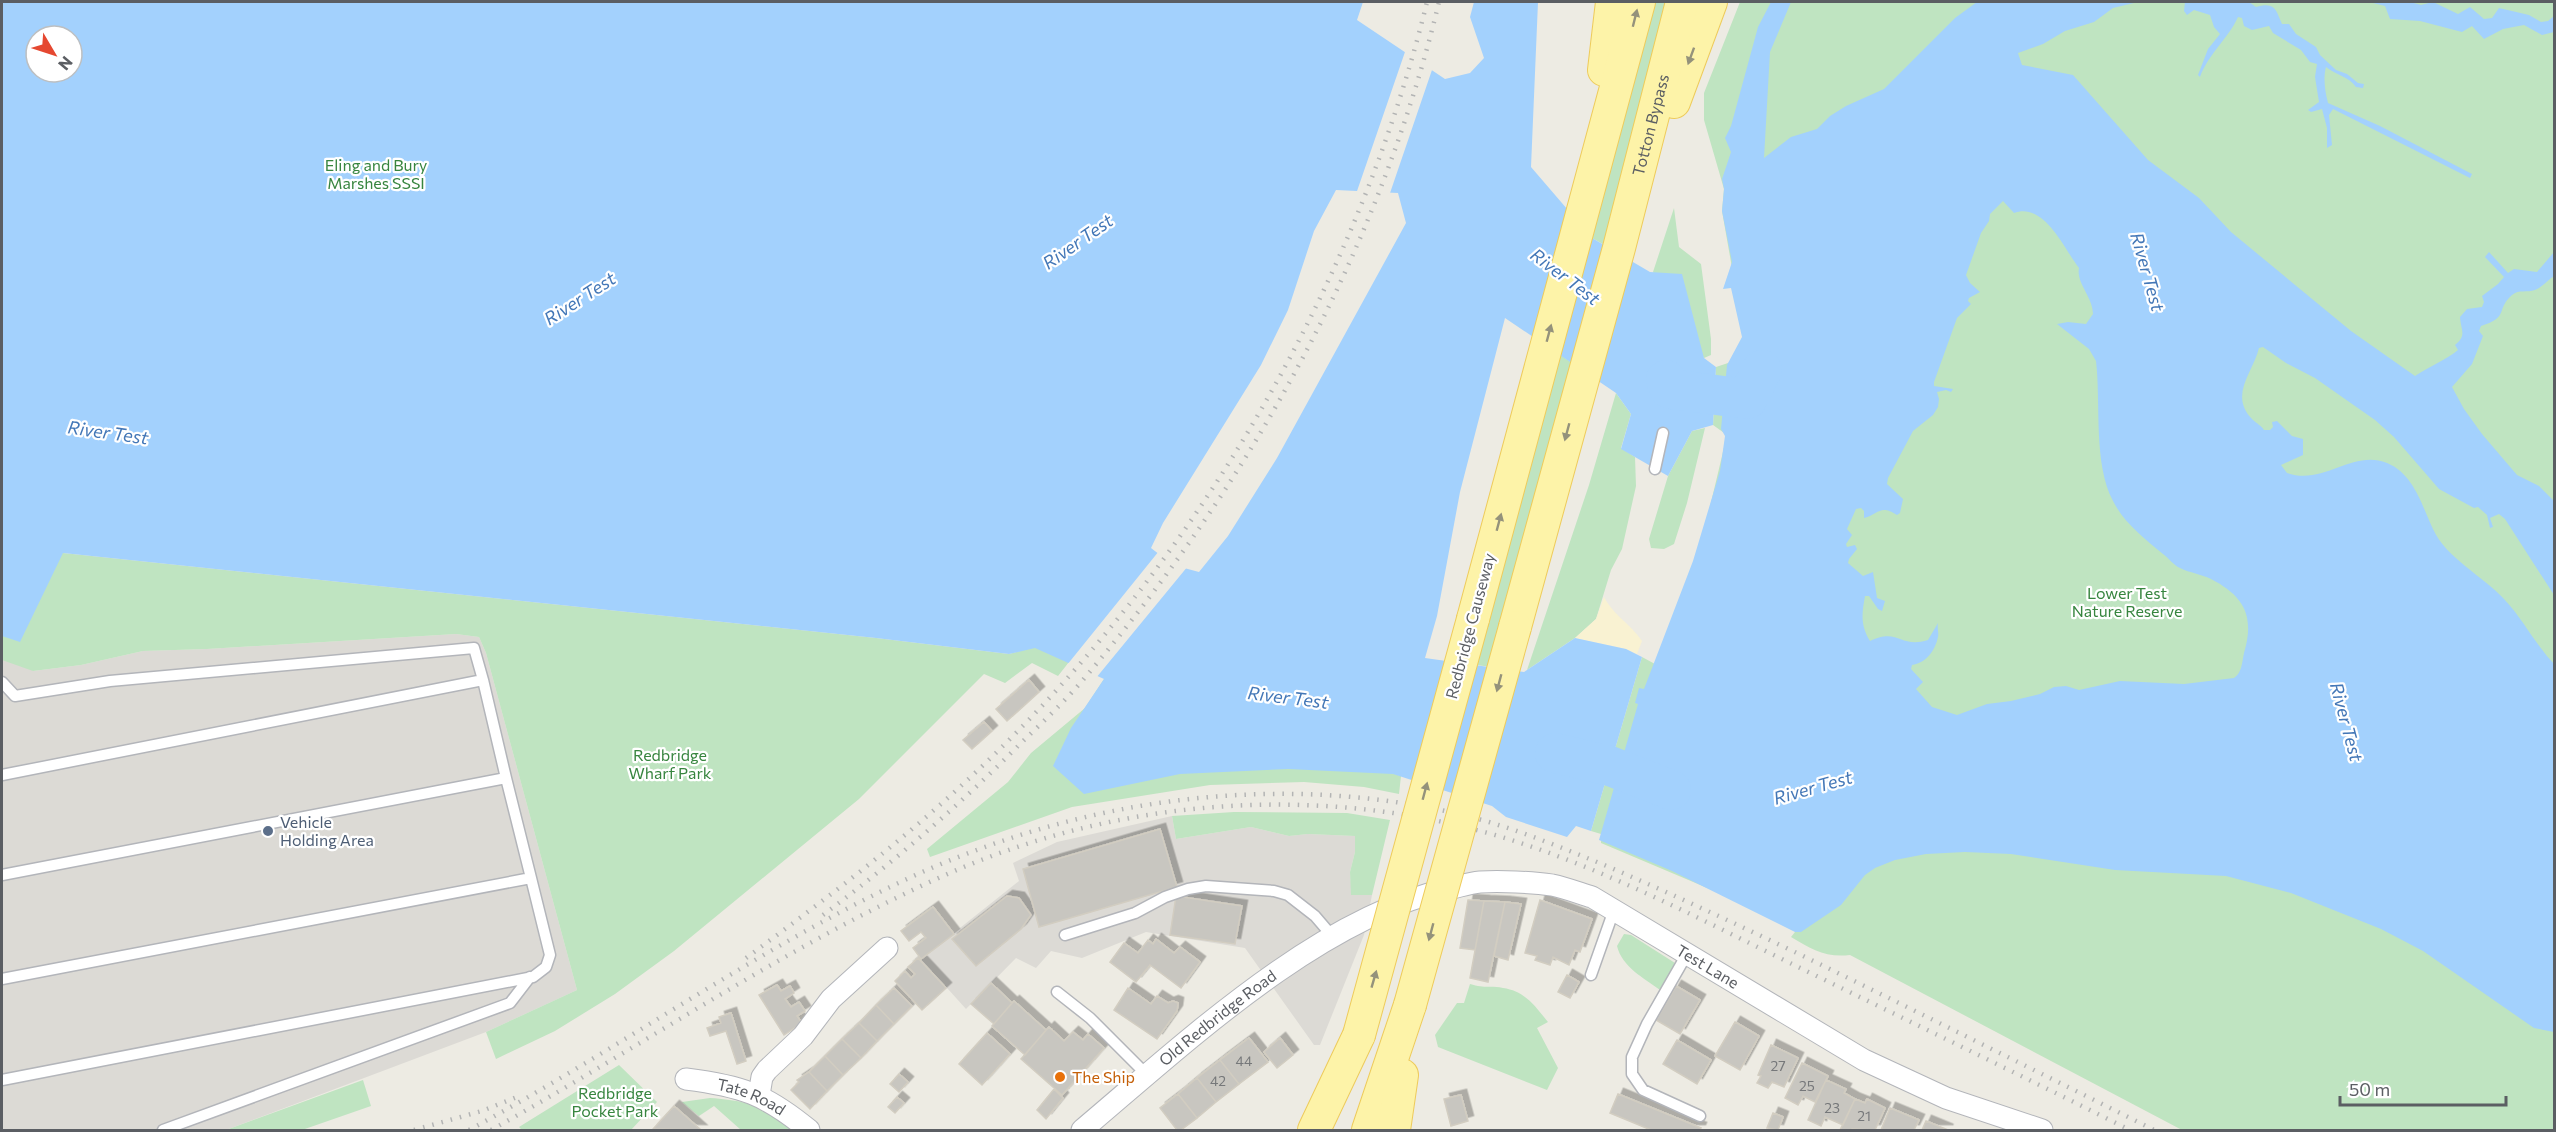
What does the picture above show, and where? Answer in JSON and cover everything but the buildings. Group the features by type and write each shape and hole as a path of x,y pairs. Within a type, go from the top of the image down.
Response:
{"main road":[{"path":"1581,216 1610,30 1612,2"},
{"path":"1581,216 1639,2"},
{"name":"Totton Bypass","path":"1619,248 1682,2"},
{"path":"1368,1131 1410,1005 1619,248 1711,2"},
{"name":"Redbridge Causeway","path":"1359,1035 1581,216"},
{"path":"1394,1131 1410,1005"},
{"path":"1314,1131 1359,1035"},
{"path":"1331,1131 1359,1035"}],"street":[{"name":"Test Lane","path":"1361,921 1428,893 1479,882 1552,885 1592,897 1864,1060 1946,1098 2042,1131"},
{"name":"Old Redbridge Road","path":"1082,1131 1257,987 1361,921"},
{"path":"759,1095 762,1077 767,1070 803,1036 831,999 887,948"},
{"name":"Tate Road","path":"686,1079 714,1083 759,1095 791,1115 809,1131"}],"lane":[{"path":"1655,469 1663,433"},
{"path":"2,682 15,696 110,681 474,648 550,955 546,967 530,977 510,1003 163,1131"},
{"path":"2,775 483,680"},
{"path":"2,875 506,778"},
{"path":"2,979 531,878"},
{"path":"1065,935 1136,913 1165,897 1188,889 1206,886 1274,891 1288,895 1315,916 1333,937"},
{"path":"1591,975 1614,910"},
{"path":"1687,954 1647,1024 1632,1057 1632,1074 1643,1090 1700,1116"},
{"path":"2,1080 530,977"},
{"path":"1057,992 1090,1018 1147,1076"}],"shaded area":[{"name":"Vehicle Holding Area","path":"456,634 479,637 486,653 577,990 486,1032 226,1130 2,1130 2,636 33,671 81,665 143,651"},
{"path":"1172,816 1176,839 1251,827 1289,836 1308,834 1355,836 1355,852 1350,872 1352,895 1372,895 1364,935 1320,1045 1314,1045 1245,948 1146,932 1082,958 1051,951 1036,968 1016,958 966,1009 921,959 1019,881 1013,863 1057,842"}],"green space":[{"path":"1653,2 1671,2 1608,247 1592,238 1605,172"},
{"name":"Lower Test Nature Reserve","path":"1740,2 2554,2 2554,1130 2182,1130 1850,955 1826,954 1791,937 1795,932 1804,929 1601,843 1601,834 1591,831 1642,657 1655,664 1699,553 1727,435 1713,425 1716,367 1731,362 1744,336 1722,211 1724,189 1704,120 1704,93"},
{"path":"1674,208 1679,247 1701,264 1711,339 1711,355 1704,358 1653,272"},
{"path":"1558,353 1572,363 1491,667 1477,665"},
{"path":"1616,393 1631,414 1621,448 1635,457 1636,486 1622,549 1611,570 1596,619 1575,638 1527,670 1589,485"},
{"path":"1705,428 1687,503 1674,544 1664,549 1651,548 1649,539 1668,476 1692,431"},
{"name":"Redbridge Wharf Park","path":"2,534 63,553 1009,654 1035,647 1069,662 1058,676 1032,663 1005,683 984,674 859,799 674,951 615,994 555,1031 496,1059 486,1032 577,990 486,653 479,637 456,634 143,651 81,665 33,671 2,660"},
{"path":"1104,679 1401,776 1399,794 1364,787 1304,782 1210,785 1072,807 930,857 927,849 1008,782 1031,753 1085,708"},
{"path":"1234,812 1347,813 1390,820 1372,895 1351,895 1350,872 1355,852 1355,836 1308,834 1289,836 1251,827 1176,839 1172,816"},
{"path":"1624,934 1631,935 1675,963 1660,990 1634,971 1624,960 1617,946"},
{"path":"1470,984 1499,987 1517,992 1529,1000 1548,1022 1537,1028 1558,1068 1547,1090 1438,1047 1435,1035 1457,1003 1464,1003"},
{"name":"Redbridge Pocket Park","path":"619,1065 657,1102 631,1130 522,1130 519,1127"},
{"path":"363,1080 371,1106 302,1130 226,1130"},
{"path":"710,1098 755,1106 793,1130 741,1130 714,1106 699,1116 682,1102"}],"sand":[{"path":"1604,597 1642,641 1637,654 1626,649 1575,638 1596,619"}],"water":[{"path":"2,2 1363,2 1357,20 1445,79 1470,73 1484,58 1470,17 1474,2 1538,2 1531,167 1592,238 1650,272 1682,274 1704,358 1716,367 1713,425 1692,431 1668,476 1621,449 1631,414 1616,393 1505,318 1460,492 1437,616 1425,658 1524,672 1575,638 1626,649 1642,657 1591,831 1576,826 1567,837 1506,817 1492,806 1393,774 1288,769 1180,774 1084,794 1053,766 1071,728 1104,679 1035,648 1009,654 63,553 20,642 2,636","holes":["1336,190 1398,193 1406,223 1277,458 1228,536 1199,572 1173,565 1151,548 1163,523 1261,365 1288,310 1314,231"]},
{"path":"1771,2 1791,2 1770,52 1764,158 1791,137 1817,129 1830,116 1846,106 1884,89 1955,18 1977,2 2138,2 2113,8 2094,22 2065,31 2043,44 2018,53 2022,65 2073,75 2148,160 2199,198 2231,232 2351,331 2415,376 2458,350 2455,345 2461,338 2460,317 2467,309 2482,307 2484,302 2482,296 2504,277 2485,257 2489,252 2508,273 2514,269 2537,272 2554,252 2554,276 2535,290 2517,292 2512,295 2496,319 2481,326 2479,331 2483,336 2472,364 2452,387 2482,434 2517,475 2539,486 2554,501 2554,595 2505,519 2499,514 2490,518 2493,527 2490,528 2487,515 2478,507 2474,508 2439,489 2394,437 2375,420 2315,378 2286,363 2263,347 2259,348 2242,393 2246,411 2264,430 2270,430 2273,427 2272,422 2277,421 2292,436 2303,439 2303,455 2281,465 2287,473 2300,476 2313,475 2362,460 2387,463 2396,468 2411,483 2433,529 2447,549 2504,599 2554,664 2554,1032 2534,1028 2423,951 2381,929 2291,893 2226,876 2115,870 2011,854 1965,852 1926,854 1895,860 1875,868 1865,875 1841,905 1801,932 1795,932 1672,871 1599,840 1638,704 1635,703 1639,688 1644,689 1693,561 1720,471 1725,436 1721,429 1727,365 1742,337 1731,288 1723,289 1732,262 1722,211 1724,189 1722,179 1731,152 1725,138 1731,126 1758,27","holes":["2003,201 2014,213 2025,211 2035,214 2044,221 2060,239 2079,268 2080,279 2093,314 2086,324 2068,322 2057,324 2089,349 2096,361 2100,451 2107,486 2113,501 2135,530 2175,565 2207,577 2222,586 2232,593 2244,608 2248,628 2247,640 2240,670 2234,678 2184,684 2120,681 2079,690 2066,686 2054,687 2040,694 1987,704 1957,715 1932,707 1916,689 1923,682 1911,669 1912,665 1926,659 1935,647 1938,623 1928,640 1919,642 1887,636 1870,641 1867,635 1863,619 1865,596 1869,596 1882,611 1885,601 1877,598 1873,572 1863,576 1848,563 1857,549 1855,545 1847,547 1846,544 1852,535 1847,529 1856,509 1861,508 1864,511 1864,518 1883,510 1897,515 1900,513 1903,499 1887,484 1888,478 1913,431 1933,415 1938,407 1937,392 1946,390 1951,392 1953,389 1934,386 1934,382 1957,318 1971,304 1968,301 1969,298 1980,292 1970,283 1966,275 1981,233 1989,221 1990,214"]},
{"path":"2185,2 2249,2 2256,7 2271,6 2282,24 2289,24 2296,34 2316,47 2320,55 2336,70 2364,84 2363,88 2356,87 2349,80 2326,67 2325,85 2328,103 2380,126 2472,174 2470,178 2333,109 2329,115 2332,145 2327,148 2327,128 2322,109 2311,112 2308,110 2319,102 2315,77 2317,64 2310,62 2301,50 2273,33 2269,26 2252,30 2244,26 2242,18 2238,17 2208,61 2200,77 2198,75 2208,49 2220,34 2214,27 2210,15 2194,10 2187,15 2184,11"},
{"path":"2369,2 2410,2 2421,5 2433,2 2458,14 2470,7 2484,19 2492,18 2499,8 2529,15 2541,22 2548,21 2554,16 2554,32 2542,35 2524,25 2503,29 2484,39 2472,26 2462,32 2420,21 2390,19 2385,6"}],"pier":[{"path":"1406,49 1433,67 1389,196 1356,194"},
{"path":"1159,551 1174,562 1188,566 1096,678 1067,665"}],"waterway":[{"name":"River Test","path":"1666,380 1670,389 1747,399 1762,370"},
{"name":"River Test","path":"1555,753 1610,766 1671,790"}],"railway":[{"path":"746,958 864,868 976,772 1054,693 1127,607 1195,515 1256,418 1310,318 1357,215 1396,109 1427,2"},
{"path":"823,915 951,810 1061,704 1143,606 1200,527 1253,446 1301,362 1344,275 1381,186 1413,95 1439,2"},
{"path":"469,1130 797,936 909,878 975,850 1043,828 1113,811 1183,800 1254,794 1325,795 1396,802 1467,816 1533,837 1623,873 1749,930 2154,1130"},
{"path":"491,1130 833,930 952,872 1018,847 1086,827 1155,814 1225,806 1296,805 1367,810 1436,821 1505,838 1579,864 1686,912 2130,1130"},
{"path":"414,1130 482,1111 517,1097"}],"place":[{"name":"Vehicle Holding Area","path":"268,831"},
{"name":"The Ship","path":"1060,1077"}],"park label":[{"name":"Eling and Bury Marshes SSSI","path":"376,174"}]}
